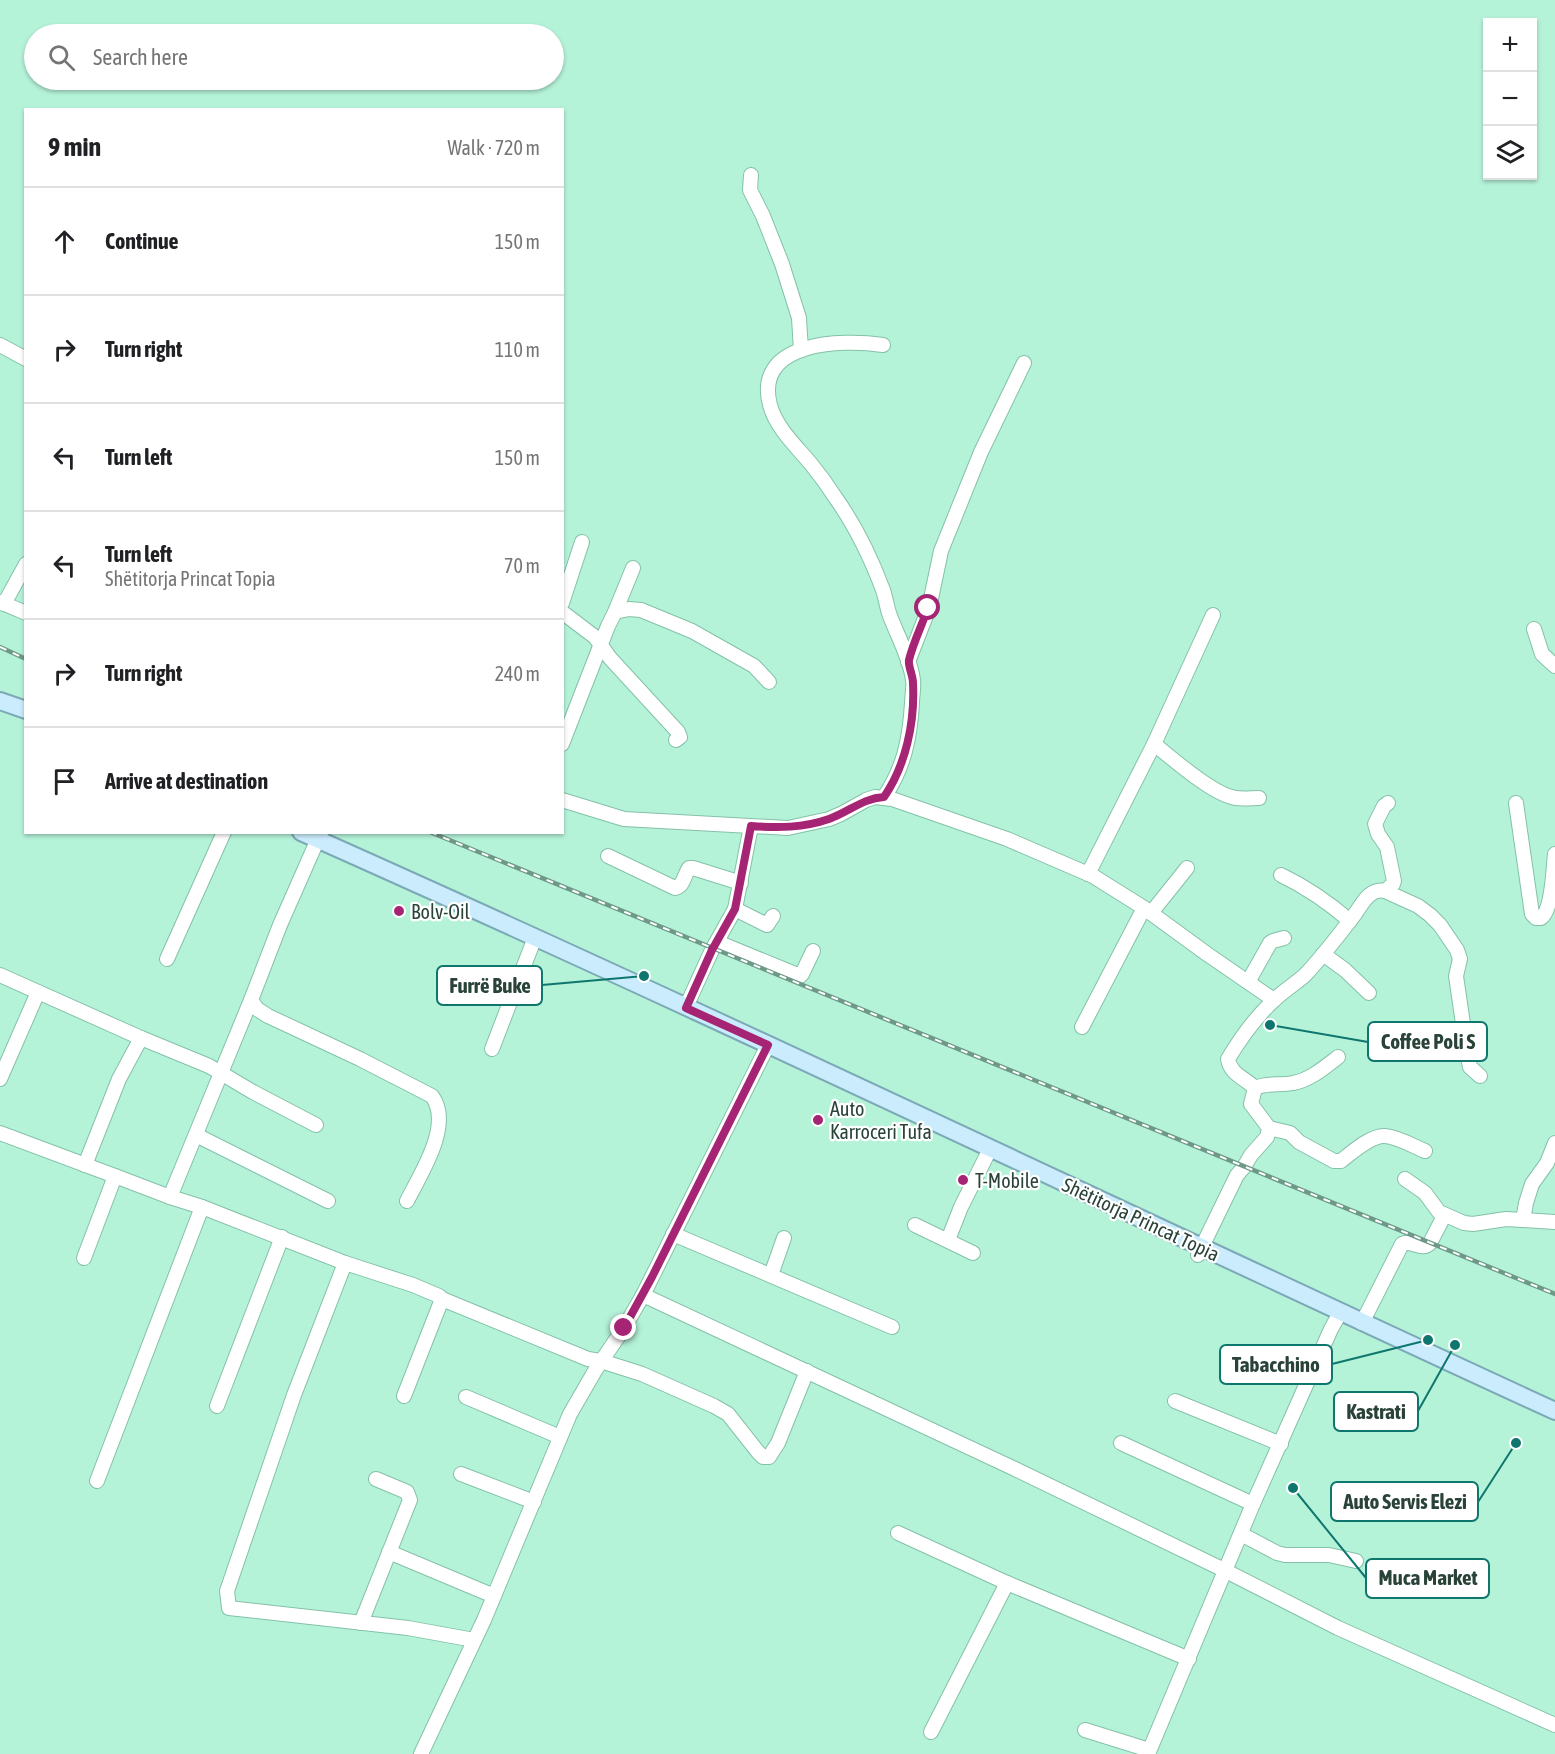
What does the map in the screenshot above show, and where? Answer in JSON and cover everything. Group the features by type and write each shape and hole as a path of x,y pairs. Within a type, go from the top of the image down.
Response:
{"main road":[{"path":"0,701 24,709"},
{"name":"Shëtitorja Princat Topia","path":"319,836 990,1149 1200,1251 1555,1411"}],"street":[{"path":"751,175 750,190 782,264 799,318 801,350"},
{"path":"883,345 861,342 811,346 788,356 774,366 768,382 770,405 777,421 837,500 863,544 883,591 908,662 913,681 911,720 905,755 896,780 884,797"},
{"path":"0,345 24,358"},
{"path":"908,662 928,608 941,551 981,453 1024,363"},
{"path":"564,597 582,542"},
{"path":"24,567 2,603 24,612"},
{"path":"564,739 633,568"},
{"path":"615,612 629,609 641,610 692,632 754,666 769,682"},
{"path":"564,614 595,637 600,646 678,732 680,737 676,740"},
{"path":"1088,874 1154,744 1213,615"},
{"path":"1534,629 1542,654 1555,666"},
{"path":"1154,744 1220,793 1234,798 1259,798"},
{"path":"564,801 624,819 788,828 814,823 841,814 866,800 884,797 1007,839 1088,874 1147,910 1274,1000"},
{"path":"1385,891 1394,881 1387,847 1378,834 1375,824 1384,806 1388,803"},
{"path":"1516,803 1532,914 1536,918 1545,915 1549,906 1555,854"},
{"path":"686,1008 735,909 751,826"},
{"path":"167,959 223,834"},
{"path":"170,1197 280,925 319,836"},
{"path":"608,856 675,888 681,885 689,868 741,883"},
{"path":"1082,1027 1147,910 1187,868"},
{"path":"1281,875 1303,885 1350,921"},
{"path":"1255,1088 1232,1071 1228,1059 1274,1000 1293,986 1323,954 1370,894 1380,890 1418,906 1431,915 1457,950 1460,959 1456,976 1468,1058 1470,1067 1480,1076"},
{"path":"735,909 767,925 773,916"},
{"path":"1248,982 1269,943 1284,938"},
{"path":"717,942 800,976 813,951"},
{"path":"492,1049 532,945"},
{"path":"1323,954 1345,970 1369,993"},
{"path":"0,975 221,1072 253,1092 316,1125"},
{"path":"0,1078 38,992"},
{"path":"251,1000 256,1009 268,1016 432,1096 439,1113 437,1136 407,1201"},
{"path":"85,1165 119,1079 141,1038"},
{"path":"421,1754 494,1596 560,1437 580,1396 643,1295 768,1045"},
{"path":"1255,1088 1265,1084 1293,1083 1303,1080 1338,1057"},
{"path":"1255,1088 1251,1104 1269,1128 1290,1133 1299,1142 1334,1161 1341,1161 1376,1137 1385,1136 1425,1151"},
{"path":"1200,1251 1237,1175 1267,1137 1269,1128"},
{"path":"0,1133 282,1237 345,1263 429,1291 442,1299 588,1359 642,1374 728,1414 764,1457 769,1457 778,1443 807,1371"},
{"path":"196,1135 328,1201"},
{"path":"1523,1220 1533,1185 1547,1163 1555,1143"},
{"path":"948,1240 961,1207 990,1149"},
{"path":"84,1258 115,1176"},
{"path":"1405,1179 1425,1193 1434,1207 1444,1216 1464,1223 1506,1220 1555,1222"},
{"path":"97,1481 202,1207"},
{"path":"1362,1323 1402,1244 1408,1242 1423,1247 1427,1246 1431,1243 1444,1216"},
{"path":"915,1225 973,1253"},
{"path":"674,1234 892,1327"},
{"path":"217,1406 282,1237"},
{"path":"771,1275 784,1238"},
{"path":"345,1263 294,1395 227,1591 228,1608 408,1628 474,1640"},
{"path":"643,1295 1226,1571 1338,1628 1555,1725"},
{"path":"404,1396 442,1299"},
{"path":"1085,1730 1148,1752 1254,1504 1340,1313"},
{"path":"466,1397 560,1437"},
{"path":"1175,1401 1281,1443"},
{"path":"1121,1443 1254,1504"},
{"path":"461,1474 534,1502"},
{"path":"361,1623 410,1500 407,1492 376,1479"},
{"path":"898,1533 1007,1583 1189,1659"},
{"path":"1241,1534 1286,1555 1329,1555 1356,1561"},
{"path":"389,1552 494,1596"},
{"path":"931,1732 1007,1583"}],"railway":[{"path":"0,647 24,658"},
{"path":"435,834 1555,1294"}],"place":[{"name":"Bolv-Oil","path":"399,911"},
{"name":"Furrë Buke","path":"644,976"},
{"name":"Coffee Poli S","path":"1270,1025"},
{"name":"Auto Karroceri Tufa","path":"818,1120"},
{"name":"T-Mobile","path":"963,1180"},
{"name":"Tabacchino","path":"1428,1340"},
{"name":"Kastrati","path":"1455,1345"},
{"name":"Auto Servis Elezi","path":"1516,1443"},
{"name":"Muca Market","path":"1293,1488"}],"route":[{"path":"624,1328 643,1295 768,1045 686,1008 712,950 735,909 751,826 788,828 814,823 841,814 866,800 884,797 896,780 905,755 911,720 913,681 908,662 928,608"}]}
